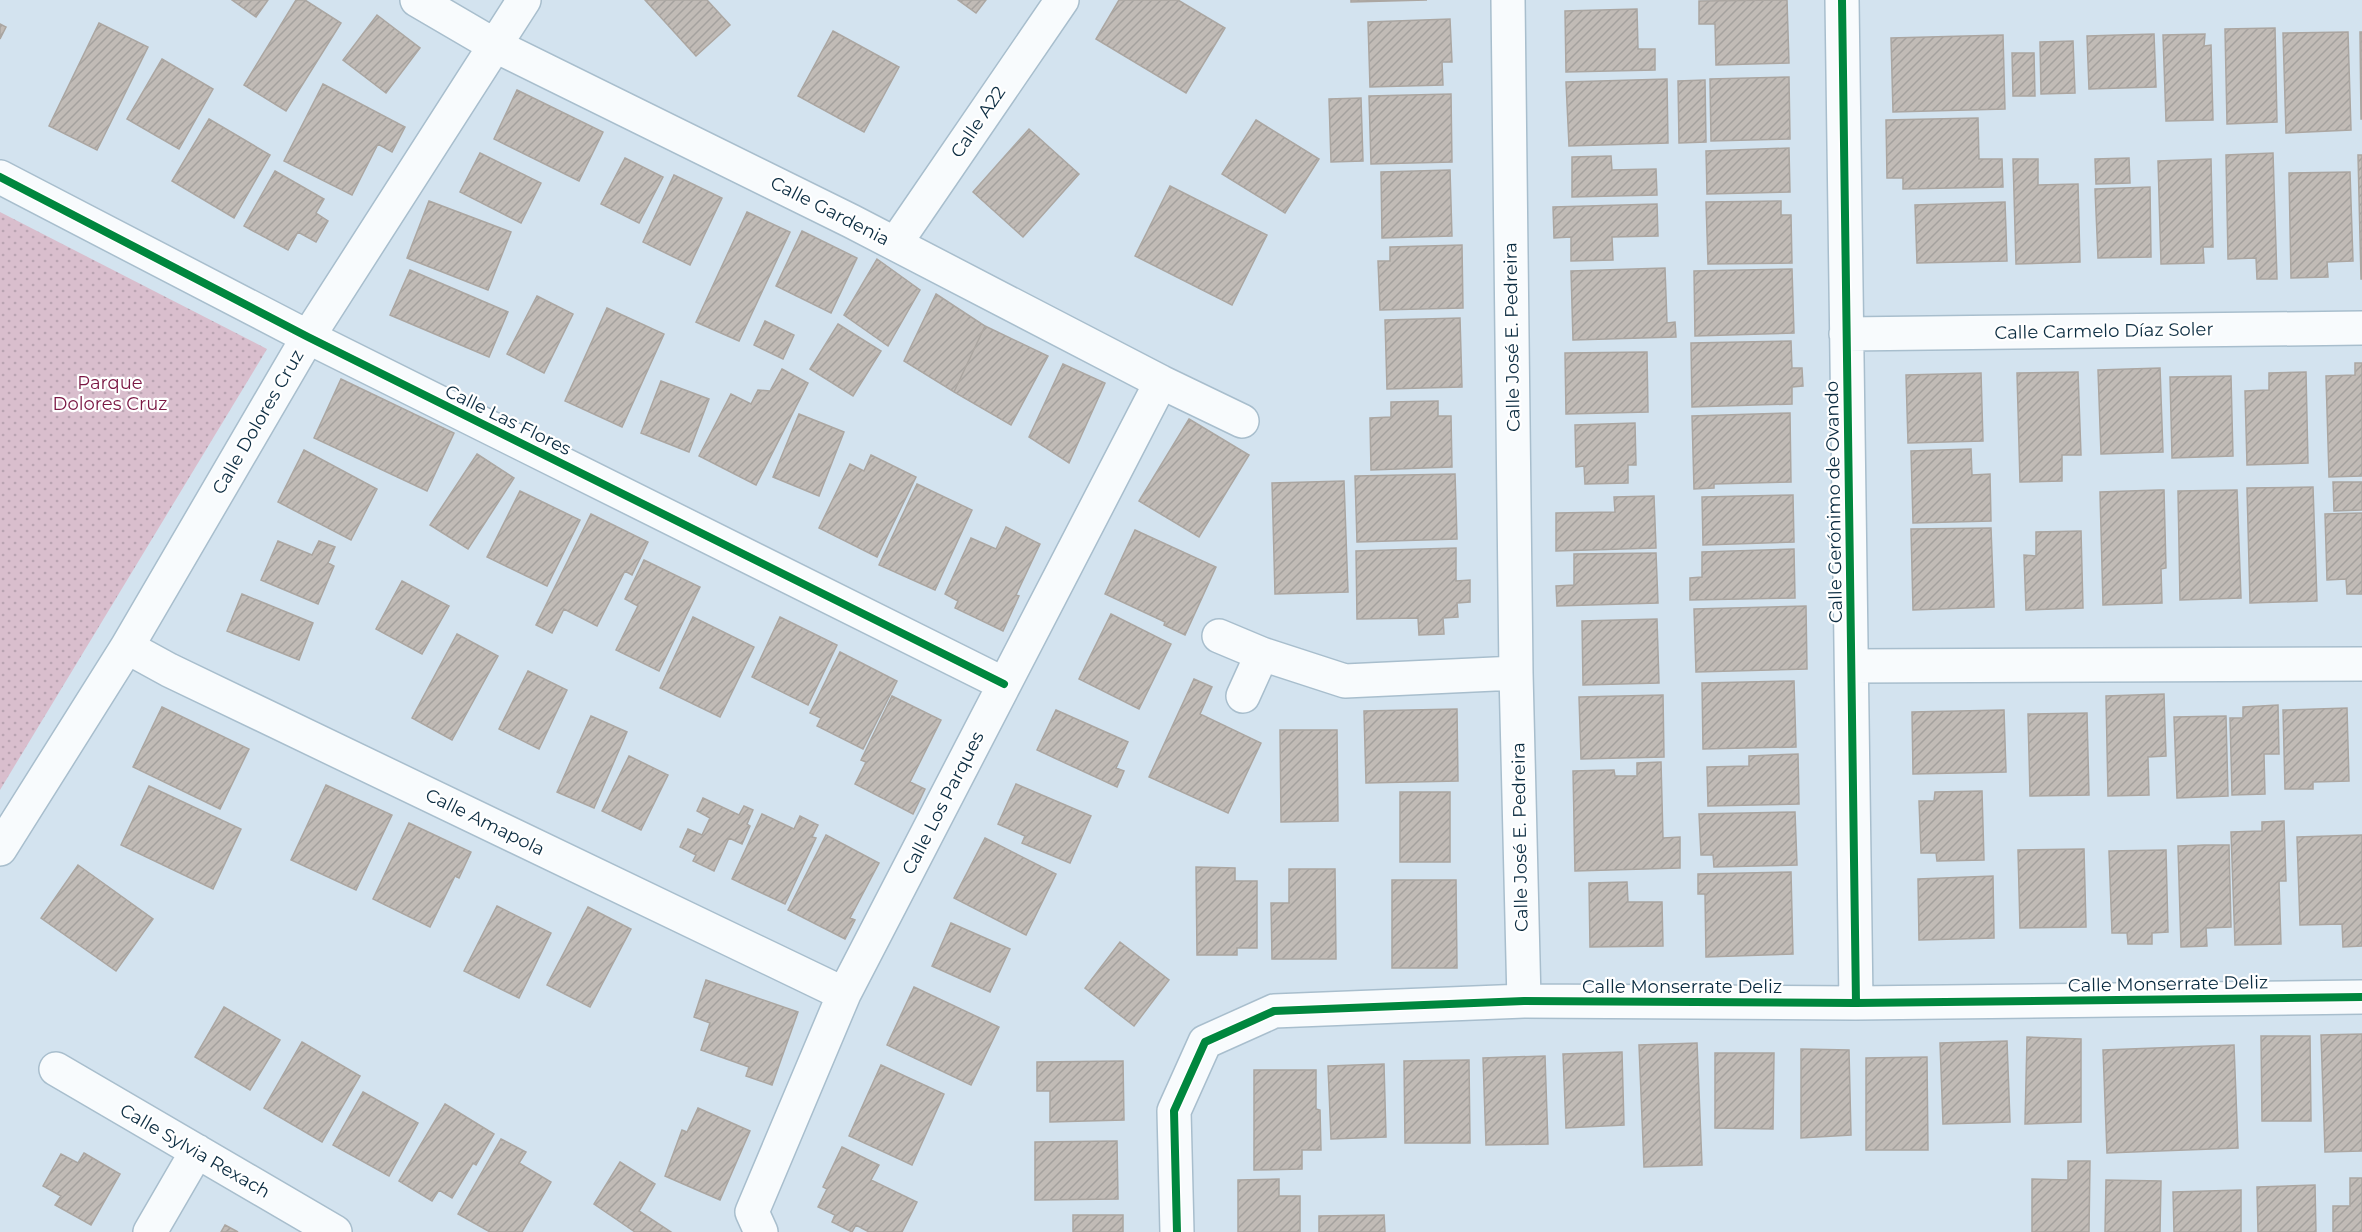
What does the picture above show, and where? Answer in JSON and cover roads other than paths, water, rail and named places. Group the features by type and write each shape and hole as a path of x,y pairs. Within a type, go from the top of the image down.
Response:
{"street":[{"name":"Calle Gardenia","path":"417,0 494,45 895,244 1161,382 1242,421"},
{"name":"Calle Dolores Cruz","path":"0,849 127,647 308,337 524,0"},
{"name":"Calle A22","path":"895,244 1062,0"},
{"name":"Calle José E. Pedreira","path":"1508,0 1516,673 1524,1001"},
{"name":"Calle Gerónimo de Ovando","path":"1842,0 1856,1003"},
{"name":"Calle Las Flores","path":"0,177 308,337 1004,684"},
{"name":"Calle Carmelo Díaz Soler","path":"1846,334 2362,328"},
{"name":"Calle Los Parques","path":"761,1232 752,1212 844,994 1161,382"},
{"path":"1218,636 1262,654 1345,681 1516,673"},
{"name":"Calle Amapola","path":"127,647 169,670 844,994"},
{"path":"1243,696 1262,654"},
{"path":"1852,666 2362,664"},
{"name":"Calle Monserrate Deliz","path":"1176,1232 1174,1111 1205,1042 1274,1011 1524,1001 1856,1003 2362,997"},
{"name":"Calle Sylvia Rexach","path":"56,1069 335,1232"},
{"path":"150,1232 197,1151"}],"park label":[{"name":"Parque Dolores Cruz","path":"110,394"}]}
